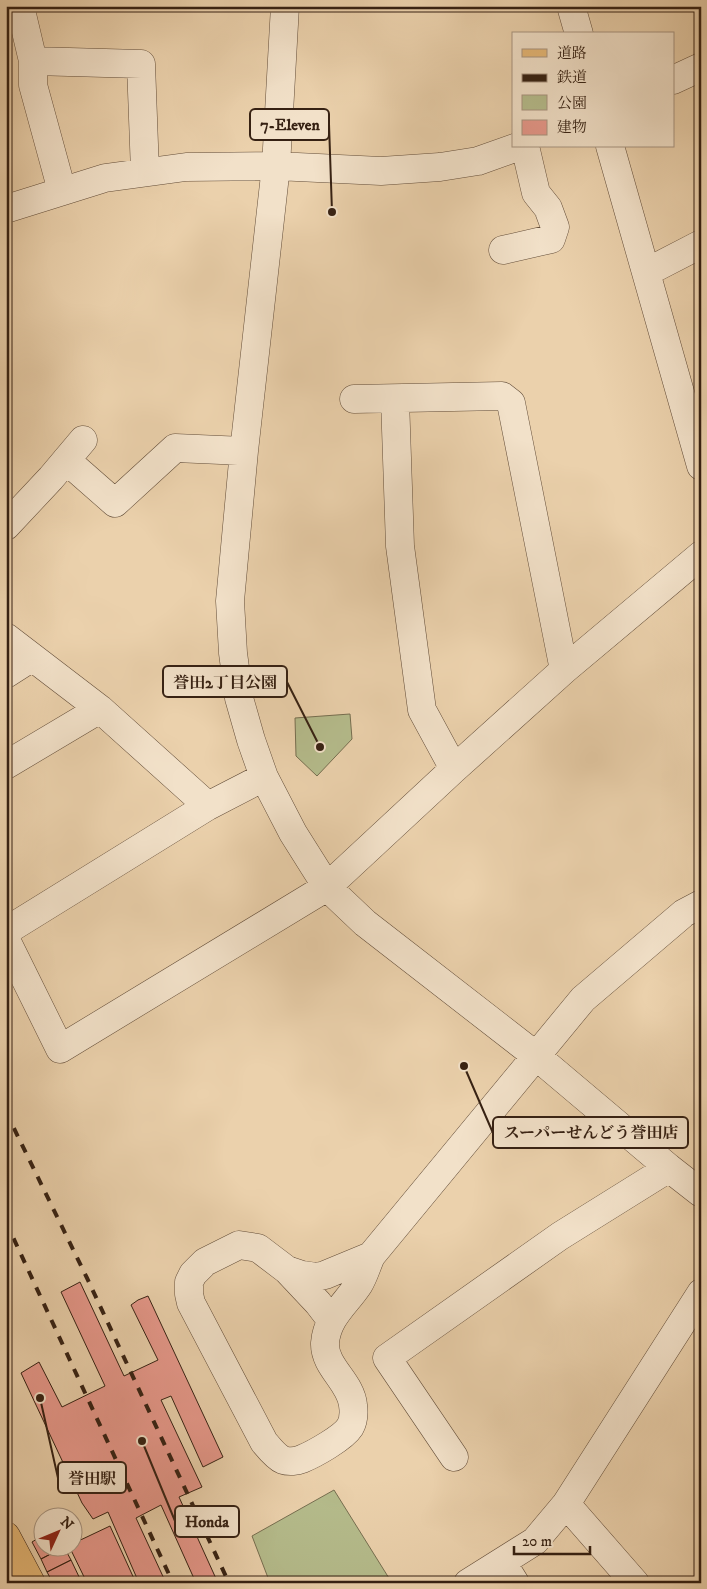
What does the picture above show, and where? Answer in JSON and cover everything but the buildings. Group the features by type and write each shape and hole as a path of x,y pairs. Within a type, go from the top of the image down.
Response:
{"main road":[{"path":"6,1536 31,1583"}],"street":[{"path":"20,6 33,61 33,85 62,191"},
{"path":"285,6 276,166 244,450 230,600 232,653 239,698 264,777 293,833 327,887 364,923 535,1055 669,1168 701,1192"},
{"path":"571,6 578,32"},
{"path":"33,61 141,64 145,172"},
{"path":"674,80 701,67"},
{"path":"6,209 106,178 186,167 276,166 382,171 440,167 478,161 514,148"},
{"path":"502,250 551,239 555,227 548,208 536,193 525,148"},
{"path":"611,148 647,272 692,394 701,466"},
{"path":"647,272 701,244"},
{"path":"354,399 502,396 511,403 564,670"},
{"path":"395,399 400,546 422,710 454,769"},
{"path":"6,526 75,450 116,503 175,448 244,450"},
{"path":"6,940 60,1049 327,887 564,670 701,555"},
{"path":"6,637 100,709 208,806"},
{"path":"6,674 31,658"},
{"path":"6,765 100,709"},
{"path":"6,931 208,806 264,777"},
{"path":"331,1320 318,1302 287,1270 258,1248 239,1245 204,1262 189,1282 191,1303 264,1442 283,1460 293,1461 301,1459 341,1437 350,1428 354,1415 353,1402 348,1390 334,1370 325,1344 331,1320 360,1283 371,1256 582,999 684,913 701,904"},
{"path":"454,1457 387,1358 560,1236 669,1168"},
{"path":"287,1270 302,1275 325,1275 371,1256"},
{"path":"468,1583 509,1572 566,1504 701,1293"},
{"path":"566,1504 635,1583"}],"green space":[{"path":"350,714 352,739 317,776 296,756 295,718"},
{"path":"334,1490 392,1583 270,1583 252,1536"}],"railway":[{"path":"6,1112 87,1278 229,1583"},
{"path":"6,1222 173,1583"}],"place":[{"name":"7-Eleven","path":"332,212"},
{"name":"誉田2丁目公園","path":"320,747"},
{"name":"スーパーせんどう誉田店","path":"464,1066"},
{"name":"誉田駅","path":"40,1398"},
{"name":"Honda","path":"142,1441"}]}
